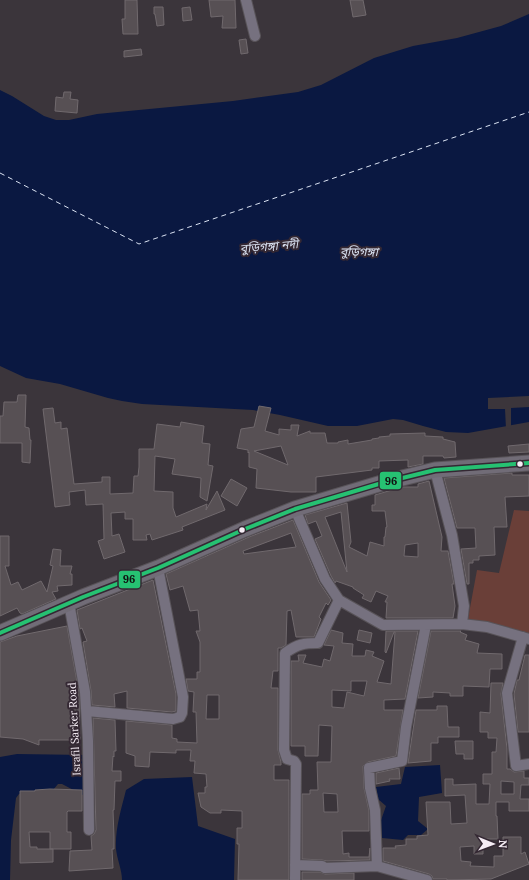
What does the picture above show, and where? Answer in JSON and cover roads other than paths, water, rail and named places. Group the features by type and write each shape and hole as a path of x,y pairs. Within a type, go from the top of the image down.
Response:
{"highway":[{"path":"0,633 69,603 158,568 245,529 295,509 382,483 435,470 529,463"}],"street":[{"path":"246,0 255,36"},
{"path":"435,470 452,535 464,606 462,624"},
{"path":"295,509 325,579 339,600 383,625 462,624 487,627 526,638 507,693 516,766 529,764"},
{"path":"87,711 173,718 180,717 182,712 183,697 158,568"},
{"path":"295,880 296,764 294,761 287,759 284,750 286,653 296,645 318,643 339,600"},
{"name":"Israfil Sarker Road","path":"69,603 82,672 87,711 89,830"},
{"path":"377,866 375,810 370,788 369,768 402,761 406,727 426,625"},
{"path":"295,865 322,866 325,868 377,866 427,880"}],"water":[{"name":"বুড়িগঙ্গা","path":"529,14 529,422 468,433 446,432 403,420 393,419 357,426 328,426 253,410 142,404 122,401 60,384 26,378 0,366 0,90 44,116 56,120 69,120 97,114 233,101 298,92 321,85 374,58 413,46 457,38 501,26"},
{"path":"17,754 85,755 87,793 83,795 62,784 58,784 53,790 19,794 16,798 11,840 10,880 0,880 0,757"},
{"path":"440,765 442,793 419,797 418,821 428,829 421,835 408,835 403,840 382,838 379,826 386,806 378,799 376,787 401,784 405,767"},
{"path":"192,777 198,826 235,839 234,880 122,880 116,849 116,834 126,790 144,779"}],"water label":[{"name":"বুড়িগঙ্গা নদী","path":"269,246"}]}
